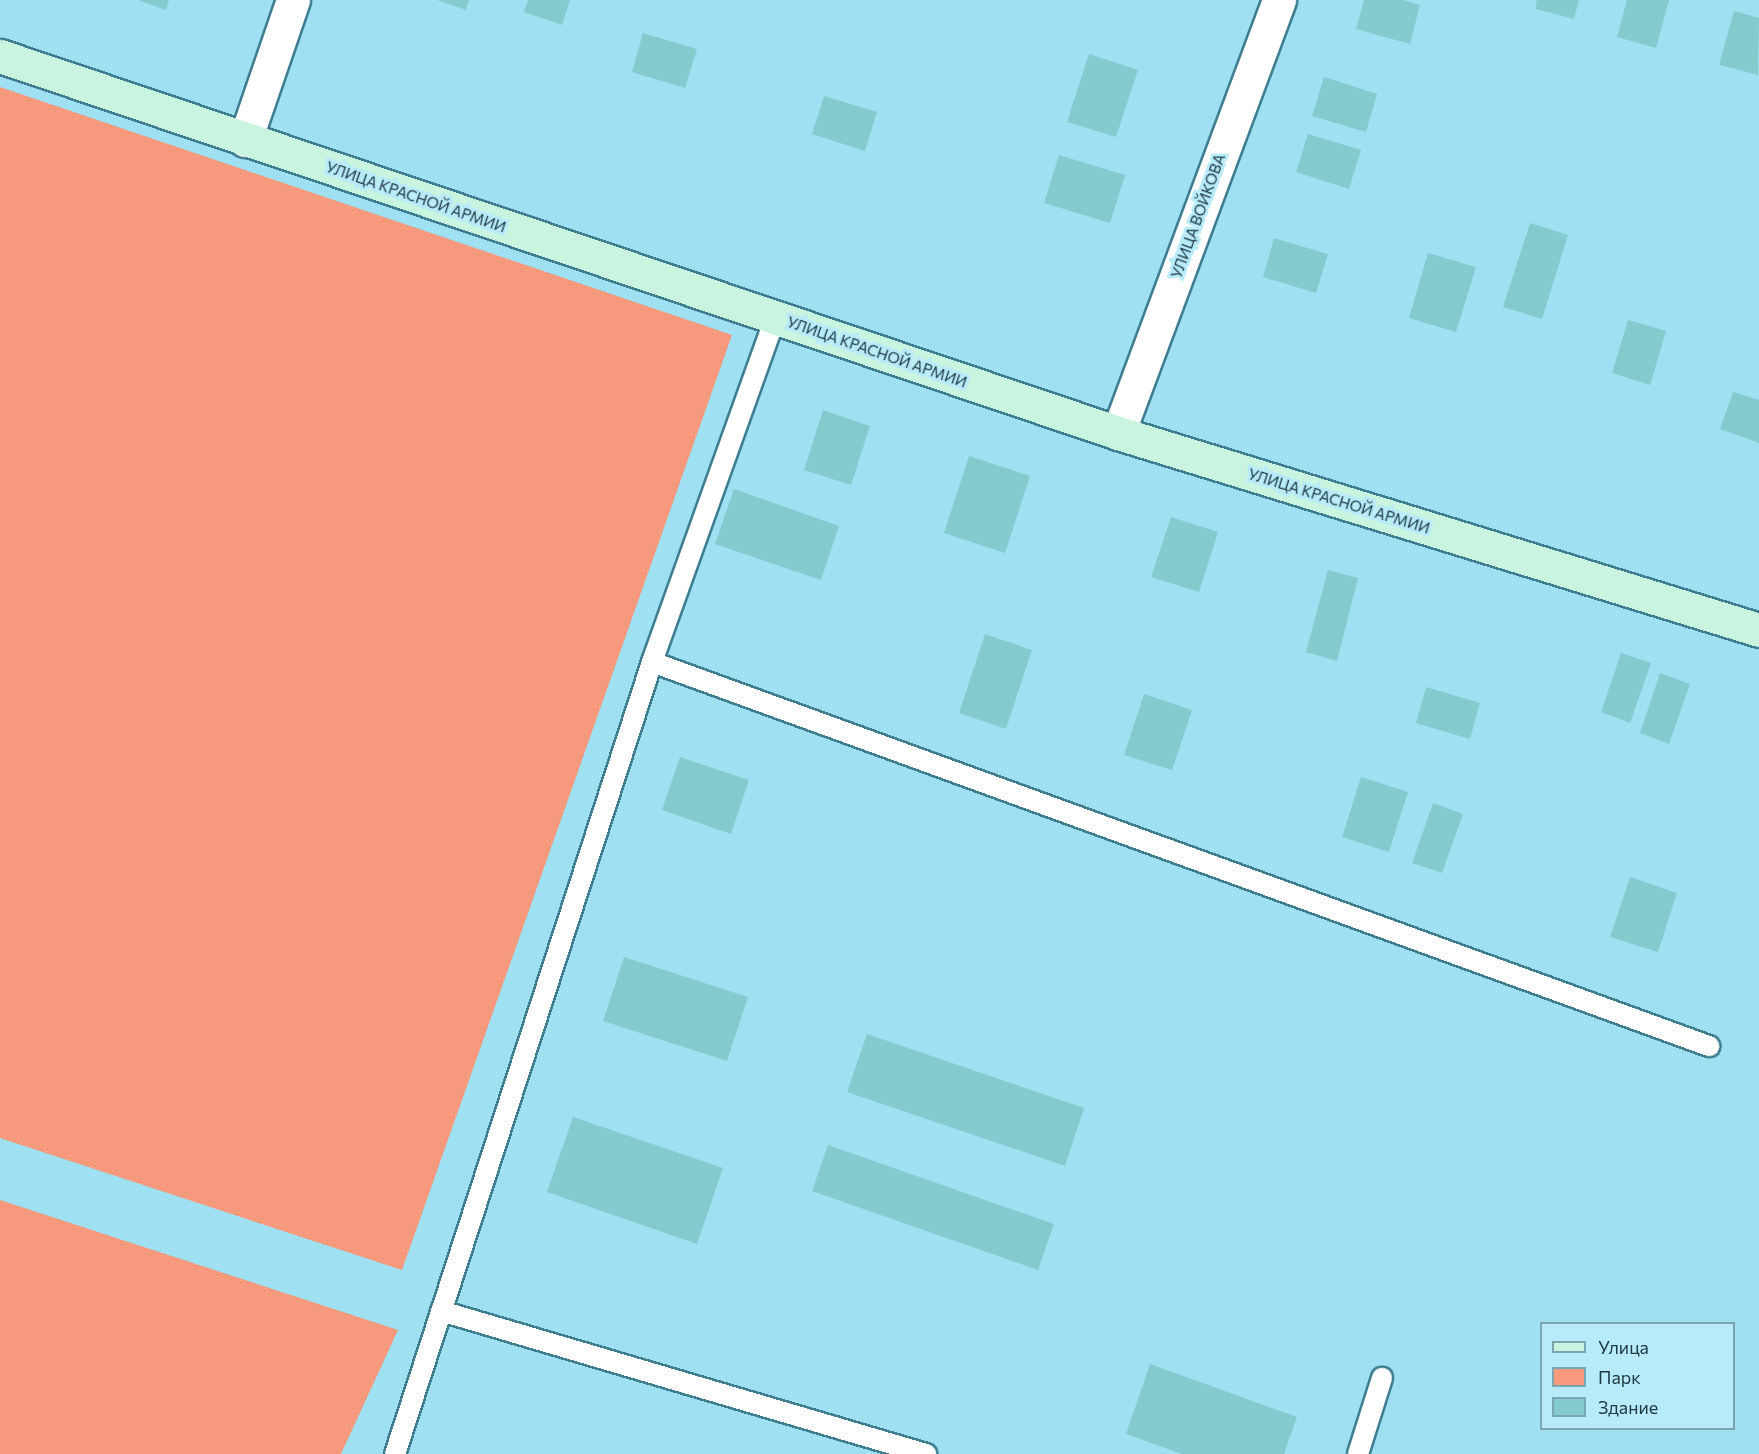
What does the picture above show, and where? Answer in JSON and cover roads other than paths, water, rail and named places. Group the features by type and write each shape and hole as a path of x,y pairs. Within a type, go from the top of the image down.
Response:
{"street":[{"path":"245,140 292,0"},
{"name":"УЛИЦА ВОЙКОВА","path":"1118,433 1278,0"},
{"name":"УЛИЦА КРАСНОЙ АРМИИ","path":"0,56 1118,433 1759,630"}],"lane":[{"path":"395,1454 652,662 776,318"},
{"path":"652,662 1708,1046"},
{"path":"441,1311 926,1454"},
{"path":"1358,1454 1382,1378"}]}
